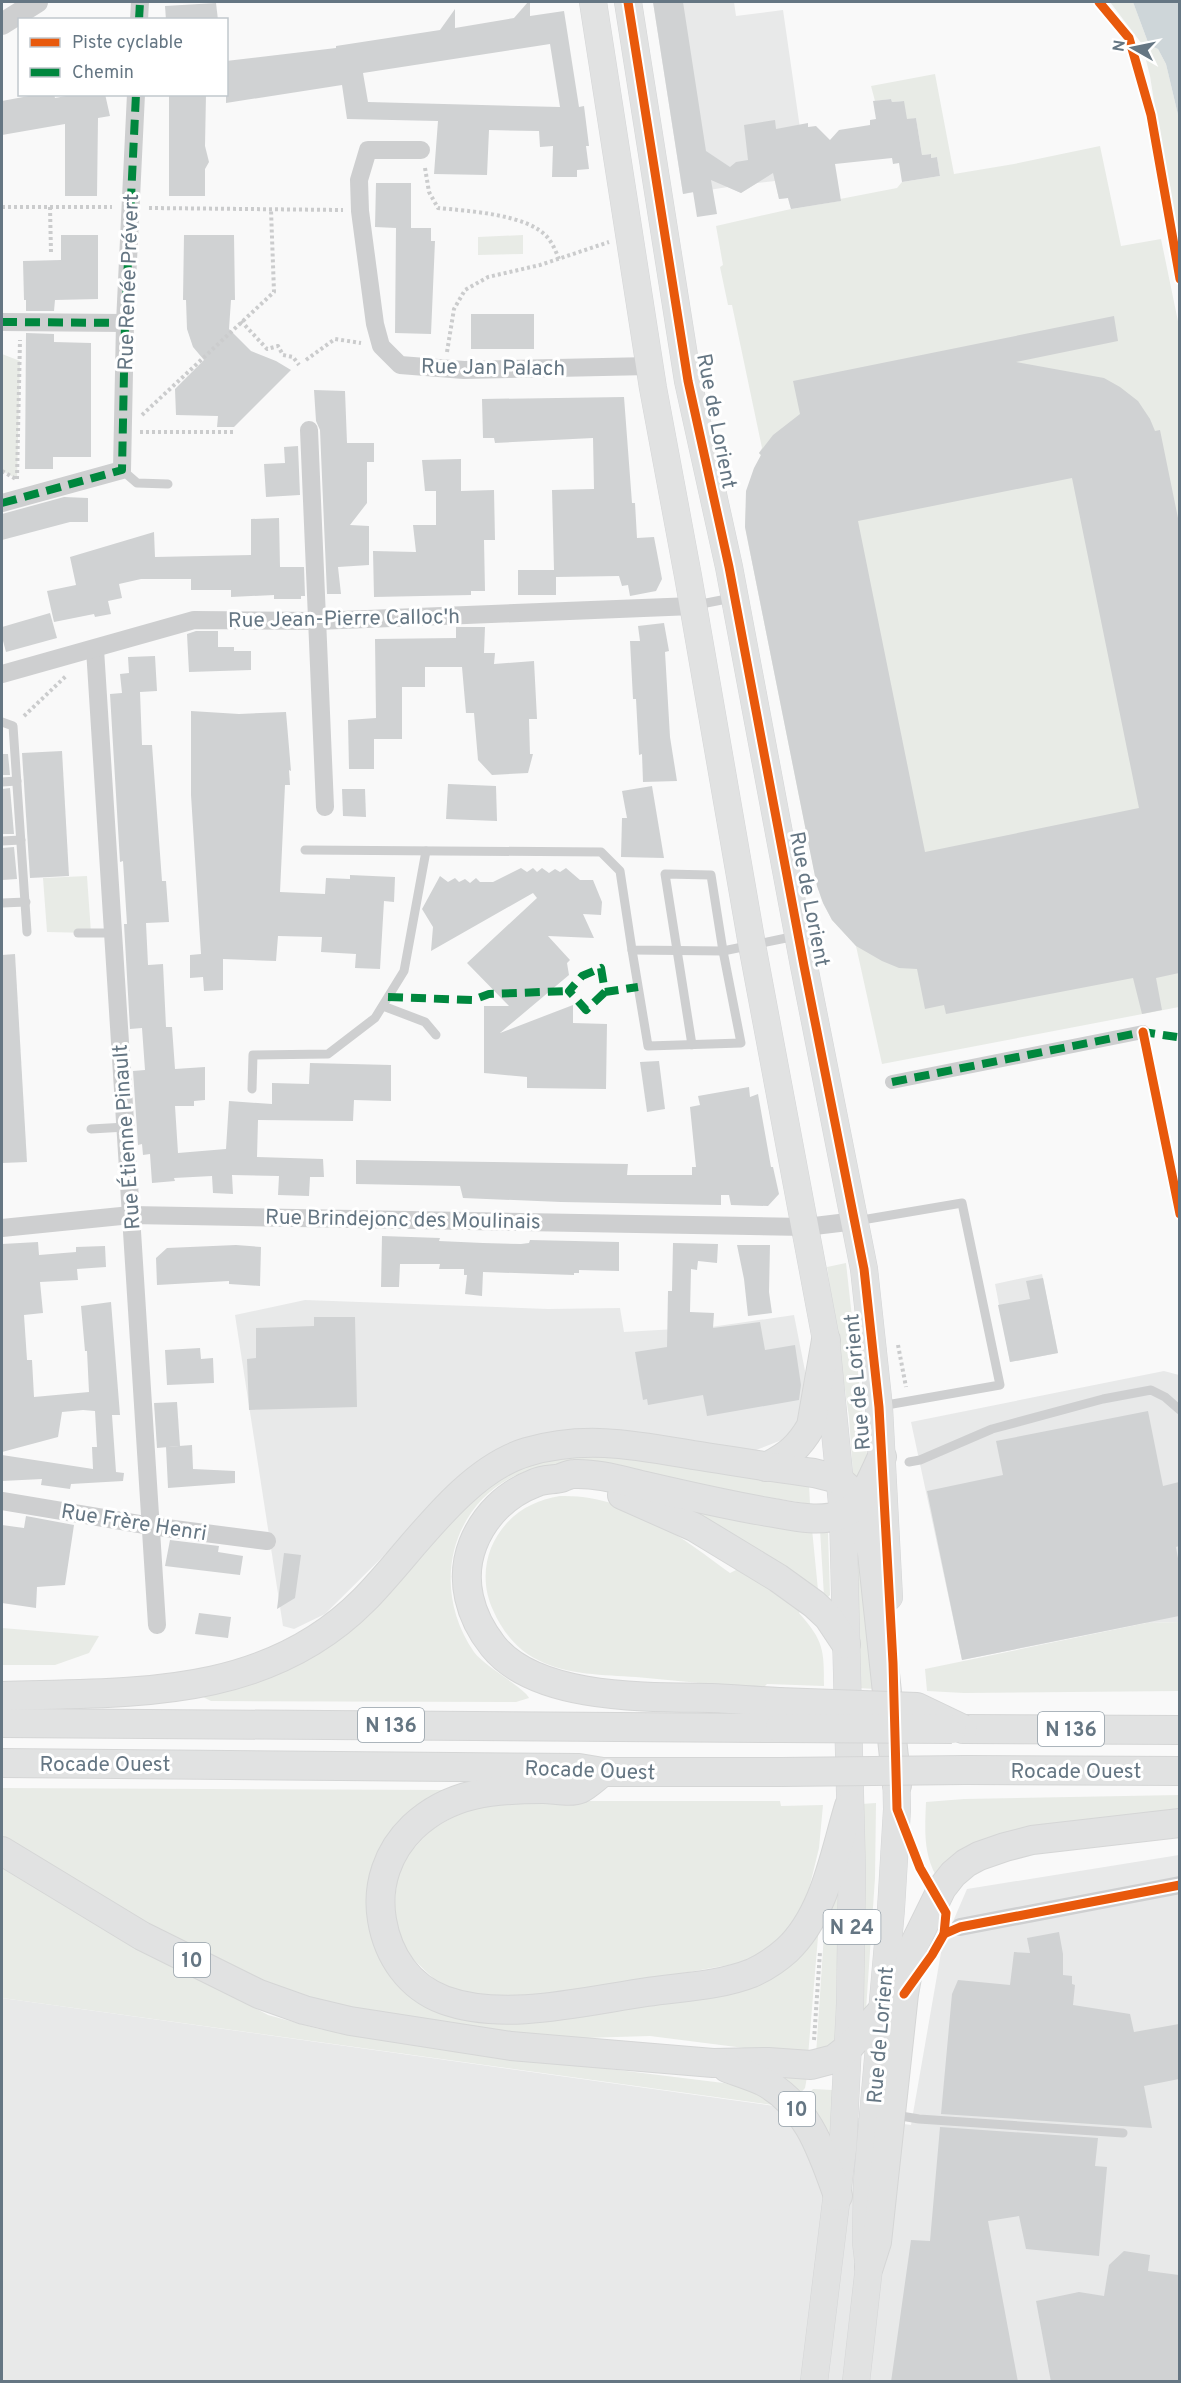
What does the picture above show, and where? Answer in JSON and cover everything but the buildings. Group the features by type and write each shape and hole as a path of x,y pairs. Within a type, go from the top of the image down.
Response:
{"highway":[{"path":"766,1467 785,1458 801,1442 811,1426 826,1340"},
{"path":"2,1696 174,1688 219,1680 295,1652 338,1623 363,1601 464,1491 484,1474 523,1453 561,1444 601,1442 814,1473 838,1479 849,1489 850,1508 872,1552 897,1785"},
{"path":"779,1715 573,1687 532,1675 510,1663 498,1652 479,1626 470,1600 466,1577 472,1547 481,1526 507,1498 536,1482 560,1478 572,1473 606,1478 755,1510 807,1518 850,1508 870,1482 895,1460"},
{"path":"560,1478 572,1485 603,1488 694,1527 814,1604 828,1617 846,1644"},
{"name":"Rocade Ouest","path":"2,1723 779,1715 917,1707 963,1729 1179,1730"},
{"name":"Rocade Ouest","path":"2,1763 579,1768 603,1772 1179,1771"},
{"path":"603,1772 579,1790 507,1789 463,1797 441,1806 406,1835 392,1854 385,1872 381,1891 381,1915 390,1951 416,1985 442,2000 459,2005 523,2009 704,1984 754,1972 787,1950 796,1941 812,1916 827,1880 849,1806"},
{"path":"869,2267 906,2117 904,1994 912,1949 936,1897 953,1874 979,1856 1032,1840 1179,1822"},
{"name":"10","path":"2,1851 142,1936 259,1994 304,2010 350,2021 511,2046 713,2063 761,2080 776,2089 794,2106 814,2135 838,2196"},
{"path":"713,2063 768,2062 811,2065 834,2059 849,2048 882,2011"}],"main road":[{"name":"Rue de Lorient","path":"593,2 650,366 752,945 826,1340 838,1479"},
{"name":"Rue de Lorient","path":"628,2 688,381 735,598 855,1221 864,1269 879,1407 895,1460 893,1663 897,1785 895,1842 867,2184 866,2242 869,2267 856,2382"},
{"name":"Rue de Lorient","path":"814,2382 838,2196 849,2048 852,1948 846,1644 850,1508"}],"street":[{"path":"2,24 37,2"},
{"path":"139,18 140,2"},
{"name":"Rue Renée Prévert","path":"122,470 125,323 136,96"},
{"path":"381,346 375,324 360,210 359,180 368,150 421,150"},
{"path":"2,322 21,324 125,323"},
{"name":"Rue Jan Palach","path":"381,346 400,365 445,369 650,366"},
{"path":"309,430 325,807"},
{"path":"2,503 122,470"},
{"name":"Rue Jean-Pierre Calloc'h","path":"2,674 194,620 317,621 693,606"},
{"name":"Rue Étienne Pinault","path":"95,649 157,1625"},
{"path":"892,1082 1143,1032"},
{"name":"Rue Brindejonc des Moulinais","path":"2,1228 131,1215 806,1227"},
{"path":"806,1227 855,1221"},
{"name":"Rue Frère Henri","path":"2,1501 151,1526 267,1541"},
{"path":"960,1927 1179,1886"}],"lane":[{"path":"122,470 137,483 168,484"},
{"path":"693,606 735,598"},
{"path":"2,722 13,726 27,932"},
{"path":"2,782 17,781"},
{"path":"2,841 21,840"},
{"path":"305,850 601,852 620,871 648,1047 741,1044 711,875 665,874 692,1045"},
{"path":"252,1089 253,1055 328,1054 375,1018 404,971 426,851"},
{"path":"2,903 26,903"},
{"path":"78,933 114,933"},
{"path":"632,950 723,951 799,935"},
{"path":"382,1006 425,1022 436,1035"},
{"path":"91,1129 126,1127"},
{"path":"855,1221 962,1203 1000,1385 879,1407"},
{"path":"895,1460 920,1460 992,1429 1103,1399 1151,1390 1179,1410"},
{"path":"906,2117 1123,2133"}],"path":[{"path":"421,150 429,192 438,208 488,213 525,222 548,237 559,259"},
{"path":"2,207 130,206 171,209 360,210"},
{"path":"50,207 51,253"},
{"path":"124,432 274,292 270,210"},
{"path":"445,369 454,309 465,290 488,278 559,259 629,235"},
{"path":"241,321 267,349 278,346 283,355 293,357 299,364"},
{"path":"17,479 21,324"},
{"path":"306,360 335,339 381,346"},
{"path":"124,432 167,434 234,432"},
{"path":"13,726 95,649"}],"shaded area":[{"path":"653,2 734,2 736,16 783,10 806,170 815,205 791,209 788,198 779,199 775,181 757,183 741,193 728,187 683,194"},
{"path":"1110,2 1133,2 1149,45 1158,49 1166,64 1179,119 1179,257 1150,76 1142,44"},
{"path":"1133,2 1179,2 1179,119 1166,64 1158,49 1149,45"},
{"path":"935,74 954,174 1100,146 1121,246 1161,239 1180,331 1179,1007 882,1064 856,946 832,920 817,886 745,527 748,490 762,448 732,305 728,305 720,267 723,265 716,226 791,209 840,201 840,199 897,188 902,182 940,176 937,157 931,158 930,154 922,155 916,118 905,120 903,101 892,102 891,99 875,101 871,86"},
{"path":"523,235 523,254 478,255 478,237"},
{"path":"2,354 20,361 17,479 2,471"},
{"path":"87,876 91,933 47,932 43,878"},
{"path":"846,1263 867,1454 866,1461 856,1478 853,1475 849,1417 827,1267"},
{"path":"1042,1274 1058,1353 1010,1362 995,1284"},
{"path":"305,1300 548,1309 620,1308 624,1332 711,1327 794,1315 808,1386 804,1417 792,1436 756,1450 478,1462 325,1614 294,1629 283,1626 235,1315"},
{"path":"1164,1371 1179,1375 1179,1622 1146,1623 962,1660 911,1422"},
{"path":"597,1453 809,1484 810,1504 562,1464 528,1471 499,1485 477,1505 461,1531 452,1559 451,1590 458,1621 474,1652 529,1698 516,1702 211,1701 201,1696 244,1682 489,1484 537,1460"},
{"path":"560,1496 584,1497 630,1510 671,1532 730,1573 740,1568 802,1609 799,1613 821,1646 824,1686 767,1684 763,1688 586,1673 549,1665 523,1651 506,1632 490,1603 486,1579 488,1556 496,1537 518,1513 538,1502"},
{"path":"700,1512 812,1529 818,1590 700,1514"},
{"path":"820,1530 828,1533 830,1595 828,1597 824,1596"},
{"path":"859,1550 875,1689 858,1688 854,1551"},
{"path":"1179,1622 1179,1691 964,1693 927,1691 925,1669 1146,1623"},
{"path":"2,1628 99,1636 89,1653 55,1665 2,1665"},
{"path":"2,1788 446,1790 373,1885 429,2004 723,1990 819,1925 808,2056 650,2036 549,2039 326,2006 217,1963 2,1840"},
{"path":"1179,1795 1179,1815 936,1876 929,1858 925,1822 926,1802 964,1799"},
{"path":"509,1801 780,1801 781,1806 823,1805 819,1848 809,1889 801,1908 774,1951 740,1963 565,1994 532,1998 467,1994 436,1981 408,1954 397,1928 394,1912 397,1881 411,1851 431,1830 467,1809"},
{"path":"876,1803 875,1878 866,2010 862,2012 861,1804"},
{"path":"1179,1855 1179,2381 2,2382 2,1998 911,2125 942,1947 967,1889"},
{"path":"2,1866 187,1972 268,2015 319,2029 454,2050 748,2086 773,2105 2,1998"},
{"path":"839,1879 835,2047 816,2055 825,1919"},
{"path":"771,2073 807,2077 805,2088 797,2097"},
{"path":"813,2089 833,2090 831,2129 827,2142 802,2102"}],"marked path":[{"path":"139,18 140,2"},
{"path":"2,503 122,470 125,323 136,96"},
{"path":"2,322 125,323"},
{"path":"605,992 586,1010 569,991 582,976 601,968 605,992 638,987"},
{"path":"388,997 473,1000 489,994 569,991"},
{"path":"892,1082 1143,1032 1177,1037"}],"cycle path":[{"path":"628,2 688,381 729,567 864,1269 879,1407 893,1663 897,1809 920,1868 946,1913 944,1934 904,1994"},
{"path":"1099,2 1129,38 1151,115 1180,279"},
{"path":"1143,1032 1180,1214"},
{"path":"944,1934 960,1927 1180,1885"}]}
